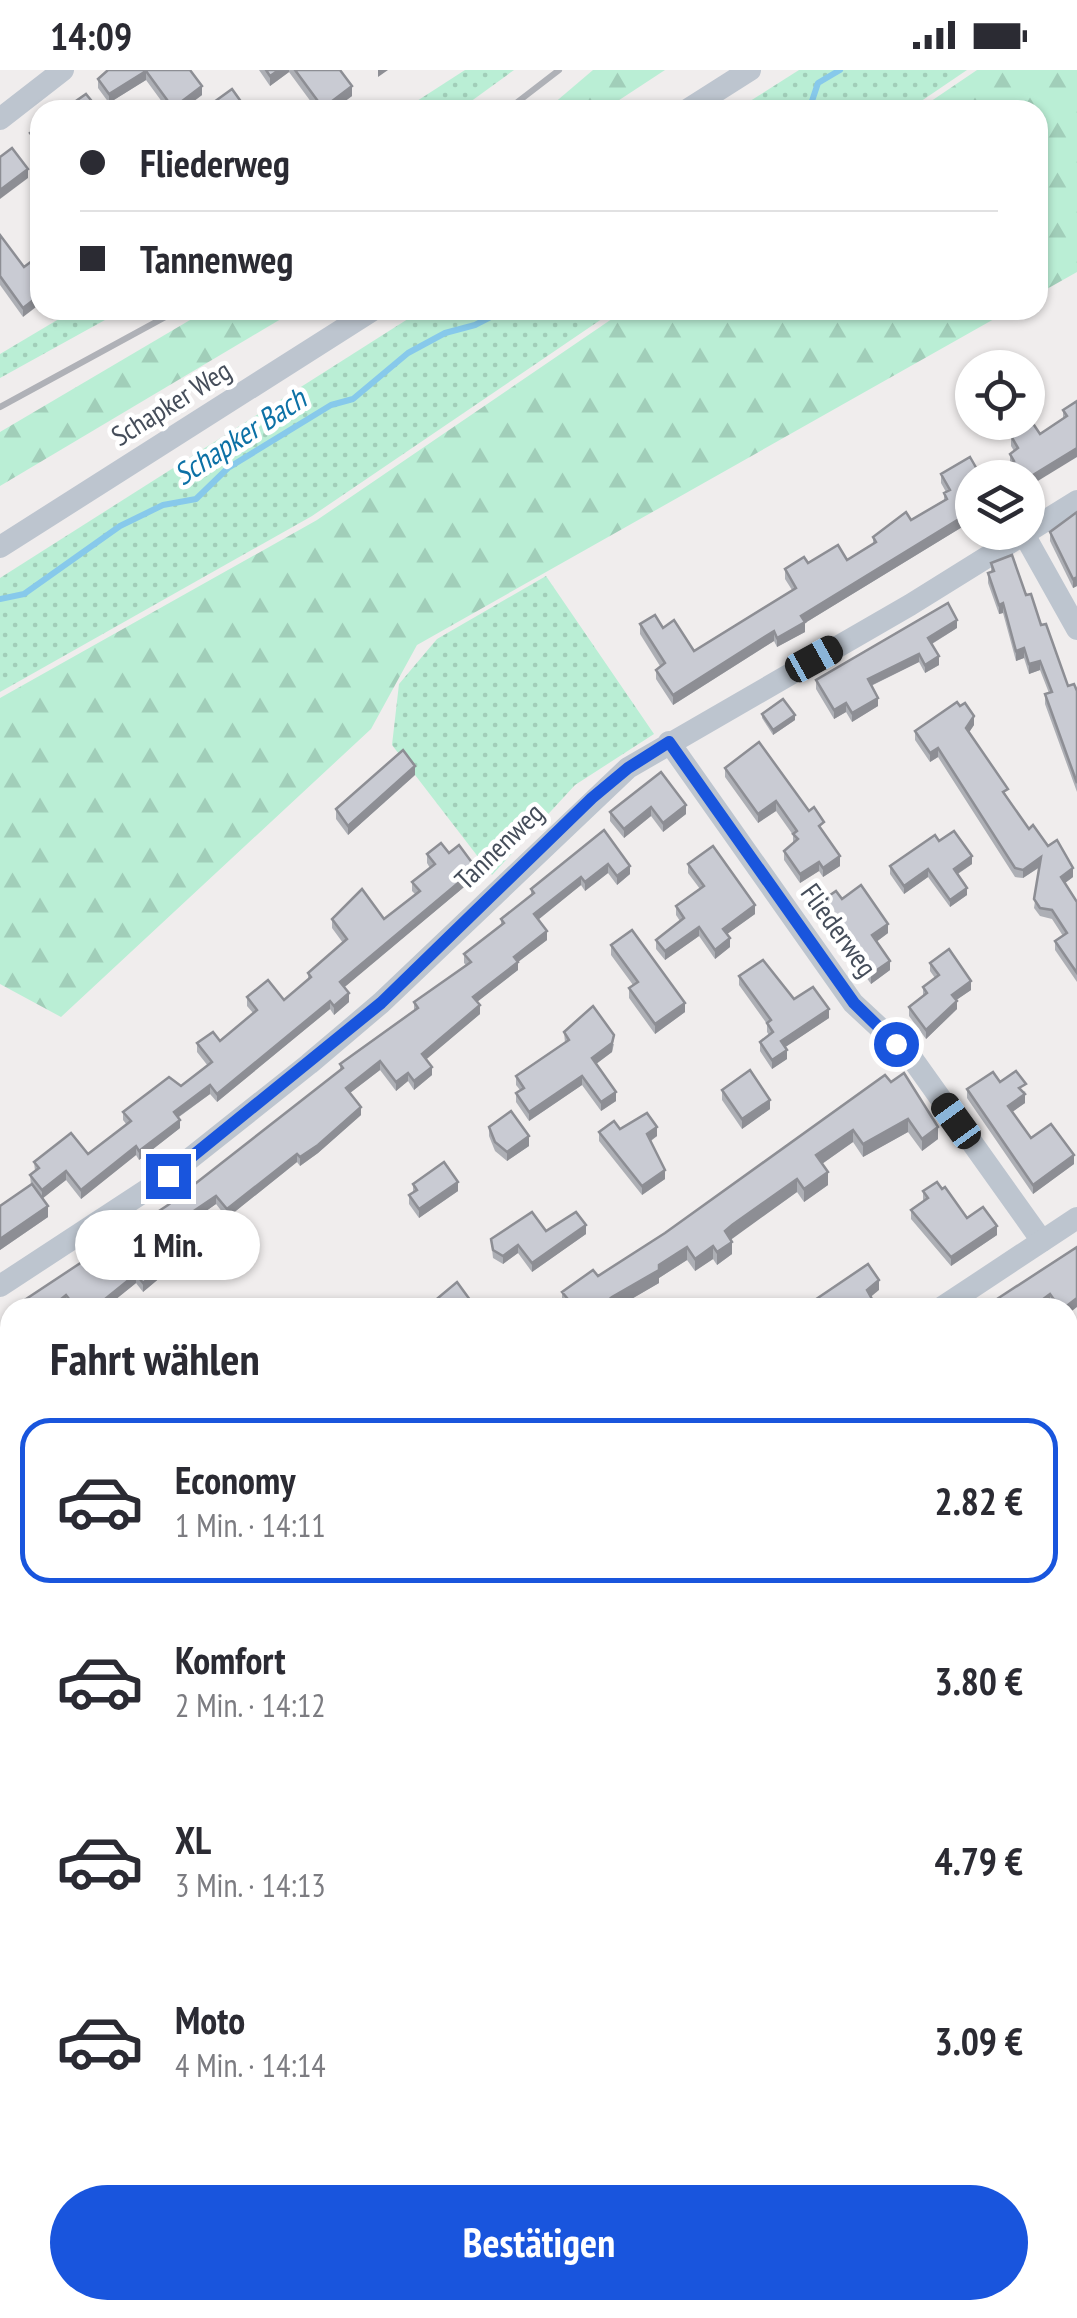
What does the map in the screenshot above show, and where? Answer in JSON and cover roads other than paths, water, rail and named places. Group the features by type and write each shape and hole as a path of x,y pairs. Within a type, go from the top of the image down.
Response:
{"street":[{"path":"0,119 64,70"},
{"path":"703,100 750,70"},
{"name":"Schapker Weg","path":"0,547 358,320"},
{"name":"Tannenweg","path":"1045,523 1077,501"},
{"name":"Tannenweg","path":"0,1286 97,1224 233,1127 381,1003 592,798 628,768 1002,550"},
{"path":"1034,550 1077,629"},
{"name":"Fliederweg","path":"669,742 854,1003 911,1058 1042,1241"},
{"path":"956,1298 1077,1218"}],"waterway":[{"name":"Schapker Bach","path":"812,100 818,83 840,70"},
{"name":"Schapker Bach","path":"0,599 24,594 120,526 163,505 196,499 228,468 331,405 353,399 408,353 445,333 485,320"}],"railway":[{"path":"520,100 559,70"},
{"path":"0,407 160,320"}]}
